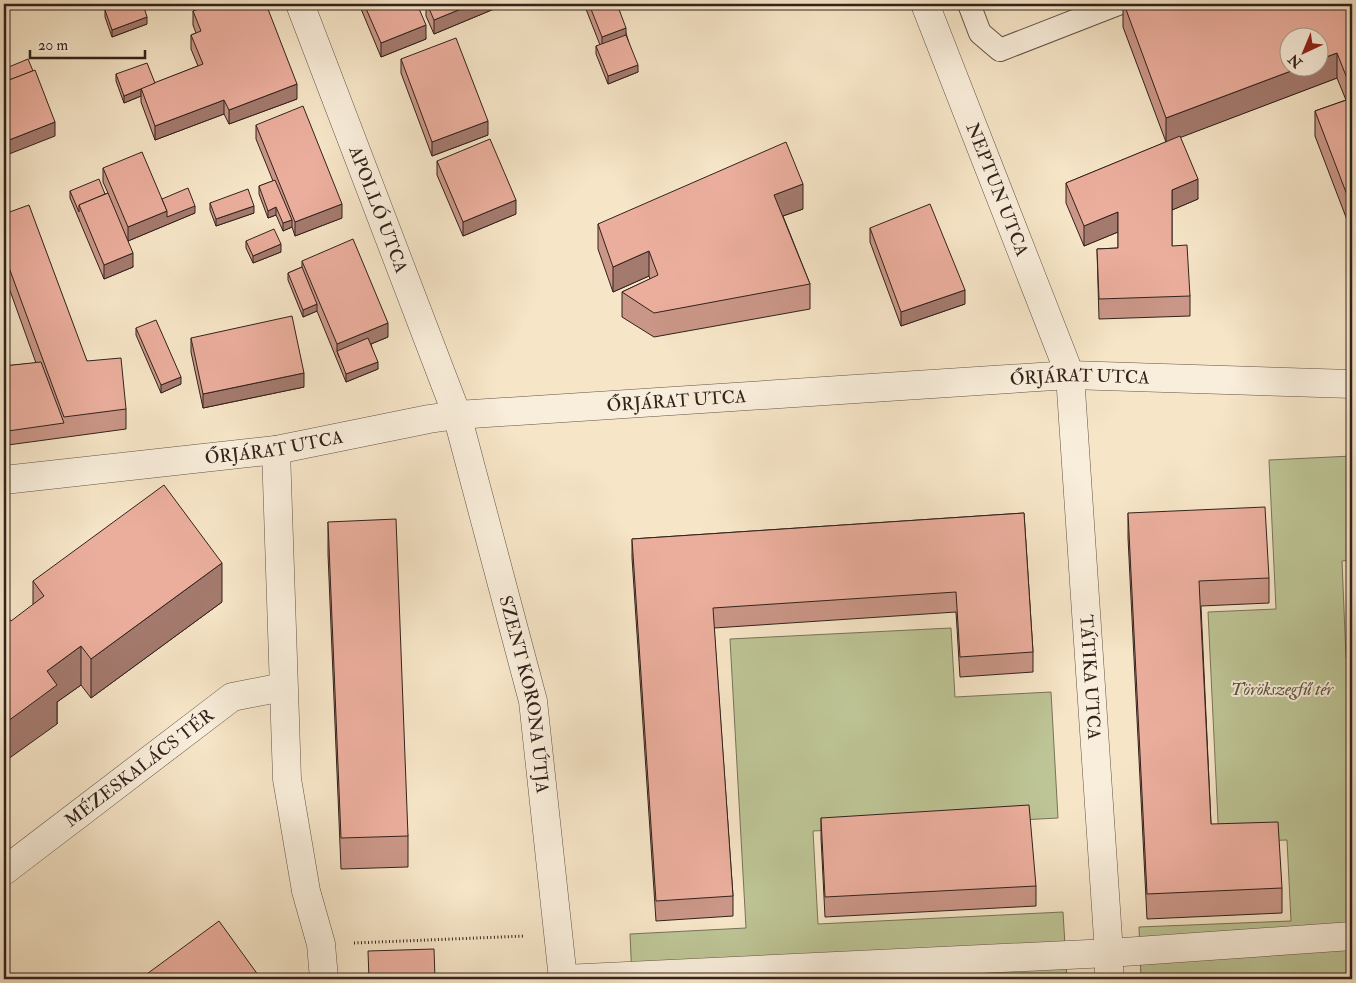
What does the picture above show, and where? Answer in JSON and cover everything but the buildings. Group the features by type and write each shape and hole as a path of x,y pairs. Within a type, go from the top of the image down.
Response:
{"street":[{"name":"APOLLÓ UTCA","path":"300,4 457,415"},
{"name":"NEPTUN UTCA","path":"925,4 1070,374"},
{"name":"ŐRJÁRAT UTCA","path":"4,480 276,450 457,415 1070,374 1352,384"},
{"name":"TÁTIKA UTCA","path":"1070,374 1109,966"},
{"name":"SZENT KORONA ÚTJA","path":"457,415 533,701 563,979"},
{"path":"276,450 287,778 306,891 321,944 324,979"},
{"name":"MÉZESKALÁCS TÉR","path":"4,871 232,696 283,687"},
{"path":"563,979 1109,966 1352,936"}],"lane":[{"path":"969,4 980,33 1000,50 1118,4"}],"path":[{"path":"321,944 559,935"}],"green space":[{"name":"Törökszegfű tér","path":"1352,456 1352,560 1342,561 1346,658 1352,658 1352,979 1141,979 1139,927 1291,921 1287,840 1219,842 1208,612 1276,609 1269,460"},
{"path":"951,628 955,697 1051,692 1058,818 813,831 818,924 1063,912 1067,979 632,979 630,934 746,928 730,639"}]}
